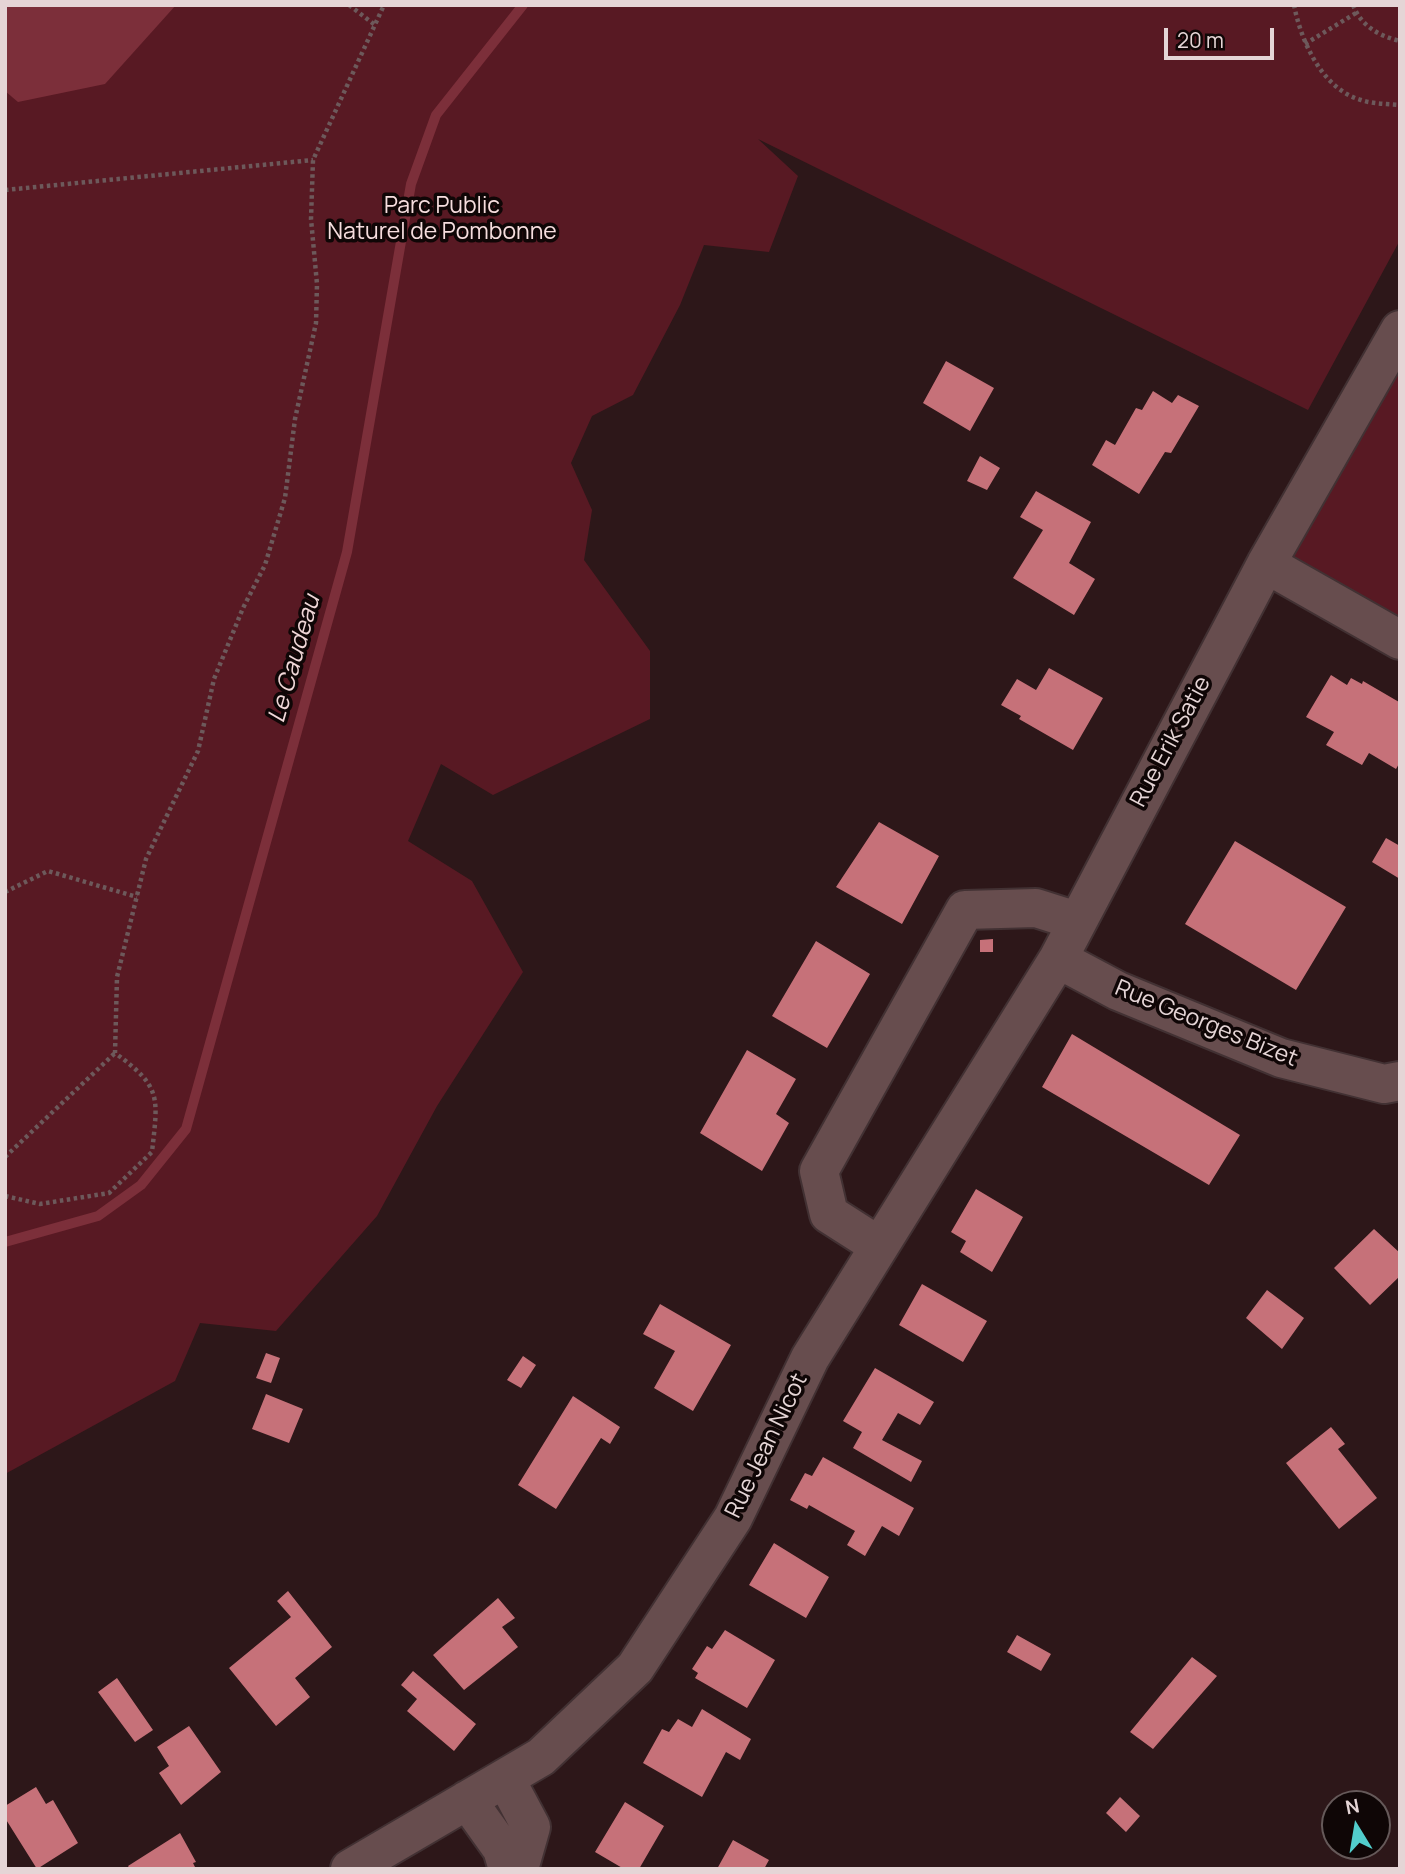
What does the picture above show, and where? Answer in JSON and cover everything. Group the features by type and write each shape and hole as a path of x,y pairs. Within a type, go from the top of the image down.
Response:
{"street":[{"name":"Rue Erik Satie","path":"1077,920 1266,564 1400,330"},
{"path":"1266,564 1400,640"},
{"path":"879,1246 829,1214 819,1171 965,910 1036,908 1077,920"},
{"name":"Rue Jean Nicot","path":"350,1869 541,1757 635,1668 733,1518 810,1358 1058,959 1077,920"},
{"name":"Rue Georges Bizet","path":"1058,959 1118,991 1281,1058 1384,1084 1400,1081"},
{"path":"505,1778 531,1827 520,1869"},
{"path":"467,1800 502,1849 508,1869"}],"path":[{"path":"349,5 374,25"},
{"path":"5,1157 115,1053 117,977 146,859 198,751 214,679 243,608 265,565 285,498 295,419 317,323 317,284 311,219 313,160 384,5"},
{"path":"1294,5 1300,36 1329,80 1359,100 1400,105"},
{"path":"1353,5 1356,13 1378,36 1400,41"},
{"path":"1305,44 1356,13"},
{"path":"5,190 313,160"},
{"path":"5,892 48,871 137,897"},
{"path":"5,1196 40,1204 109,1193 152,1152 157,1101 143,1074 115,1053"}],"green space":[{"name":"Parc Public Naturel de Pombonne","path":"5,5 1400,5 1400,240 1308,410 758,139 798,176 769,252 704,245 680,305 633,395 592,416 571,463 592,510 584,560 650,651 650,719 493,795 441,764 408,841 472,881 523,972 437,1106 377,1216 276,1331 200,1323 175,1381 5,1474"},
{"path":"1400,361 1400,624 1288,559"}],"shaded area":[{"path":"5,5 176,5 105,84 18,102 5,91"}],"building":[{"path":"946,361 994,388 970,431 923,403"},
{"path":"1153,391 1172,403 1178,395 1199,406 1171,453 1165,452 1139,494 1092,465 1106,440 1115,445 1136,408 1142,410"},
{"path":"980,456 1000,468 987,490 967,481"},
{"path":"1036,491 1091,522 1069,563 1095,579 1074,615 1013,578 1043,530 1020,517"},
{"path":"1049,668 1103,698 1073,750 1019,719 1021,716 1001,705 1017,679 1036,690"},
{"path":"1331,675 1347,685 1351,678 1362,684 1363,681 1399,702 1400,762 1396,769 1369,753 1362,765 1326,745 1334,732 1306,717"},
{"path":"879,822 939,856 902,924 836,887"},
{"path":"1386,838 1400,846 1400,879 1372,862"},
{"path":"1235,841 1346,907 1296,990 1185,924"},
{"path":"993,939 993,952 980,952 980,940"},
{"path":"816,941 870,974 827,1048 772,1016"},
{"path":"1072,1034 1240,1135 1209,1185 1042,1087"},
{"path":"747,1050 796,1079 776,1114 789,1123 762,1171 700,1133"},
{"path":"976,1189 1023,1217 992,1272 960,1252 966,1241 951,1232"},
{"path":"1374,1229 1400,1253 1400,1276 1370,1305 1334,1268"},
{"path":"922,1284 987,1321 963,1362 899,1325"},
{"path":"1267,1290 1304,1318 1282,1349 1246,1318"},
{"path":"660,1304 731,1345 693,1411 654,1388 675,1351 643,1334"},
{"path":"266,1353 280,1358 271,1383 256,1378"},
{"path":"523,1356 536,1365 521,1388 507,1380"},
{"path":"875,1368 934,1402 920,1425 898,1413 882,1440 922,1461 911,1482 853,1448 862,1432 843,1421"},
{"path":"266,1394 303,1409 289,1443 252,1429"},
{"path":"573,1396 620,1427 610,1444 601,1438 556,1509 518,1485"},
{"path":"1331,1427 1345,1444 1338,1449 1377,1498 1339,1529 1286,1463"},
{"path":"823,1457 914,1508 899,1536 882,1526 865,1556 847,1545 855,1531 809,1505 807,1509 790,1500 805,1473 812,1476"},
{"path":"774,1543 829,1577 806,1618 749,1585"},
{"path":"288,1591 332,1647 295,1678 310,1697 276,1726 229,1668 291,1617 277,1601"},
{"path":"498,1598 515,1618 502,1627 518,1647 464,1690 433,1655"},
{"path":"725,1630 775,1660 747,1708 695,1678 698,1673 692,1669 707,1646 712,1649"},
{"path":"1017,1635 1051,1654 1041,1671 1007,1652"},
{"path":"1192,1657 1217,1676 1153,1749 1130,1732"},
{"path":"413,1671 476,1724 454,1751 407,1711 417,1699 401,1685"},
{"path":"117,1678 153,1730 135,1742 98,1692"},
{"path":"702,1709 751,1739 740,1760 726,1752 702,1797 643,1763 662,1729 669,1732 678,1719 692,1727"},
{"path":"189,1726 221,1772 181,1805 159,1773 169,1766 157,1747"},
{"path":"36,1787 46,1804 53,1800 78,1843 37,1869 5,1818 5,1806"},
{"path":"1120,1797 1140,1816 1126,1832 1106,1813"},
{"path":"625,1802 664,1826 639,1869 624,1869 595,1852"},
{"path":"180,1833 196,1862 193,1863 196,1869 130,1869 128,1866"},
{"path":"733,1840 769,1860 764,1869 717,1869"}],"waterway":[{"name":"Le Caudeau","path":"5,1242 98,1216 141,1185 186,1129 347,552 411,184 436,115 523,5"}]}
